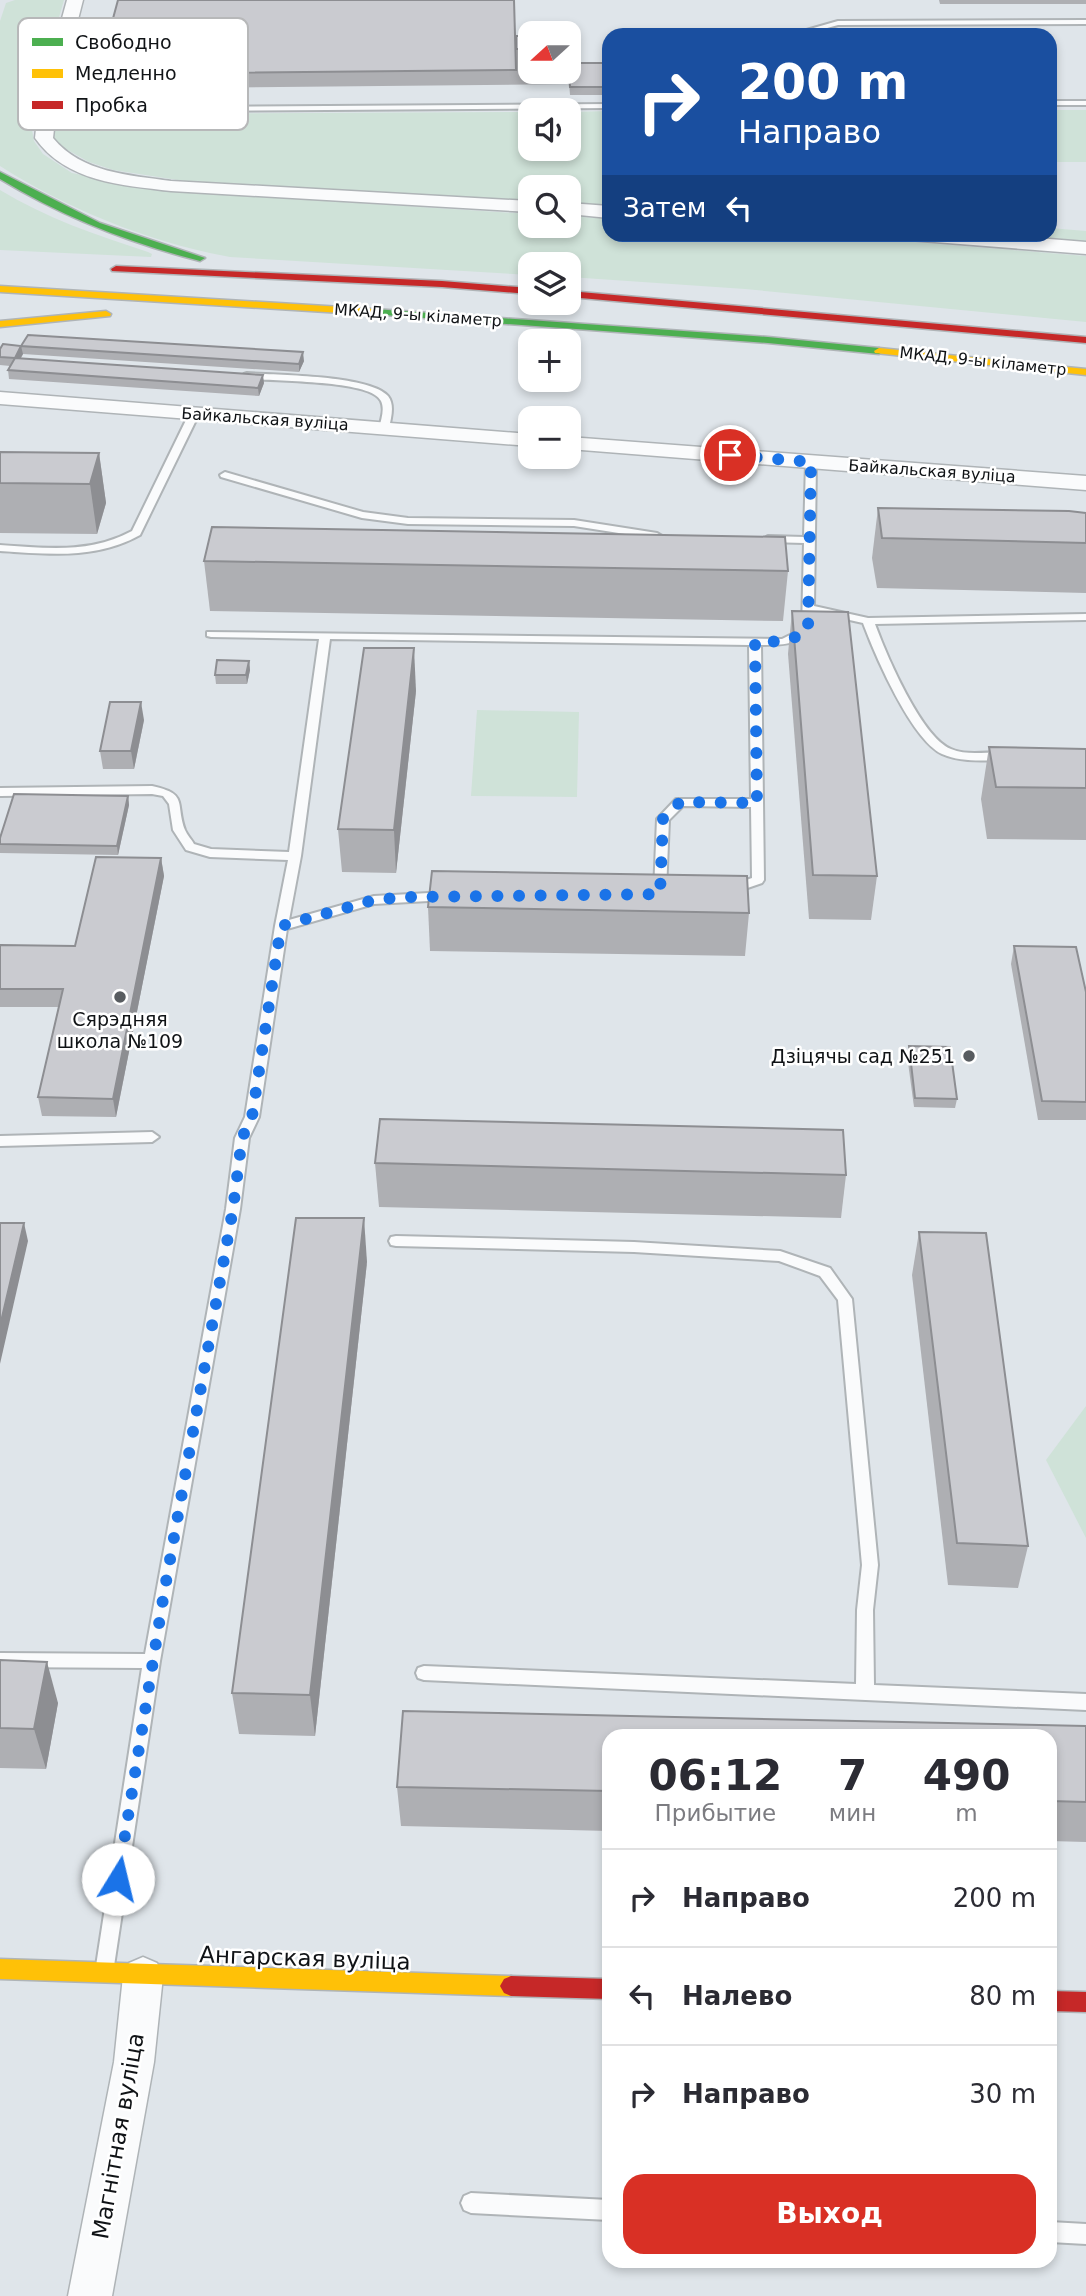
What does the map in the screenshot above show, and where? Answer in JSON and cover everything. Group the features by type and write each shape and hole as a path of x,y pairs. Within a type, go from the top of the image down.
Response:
{"main road":[{"path":"0,175 30,195 79,219 182,254 295,276"},
{"name":"МКАД, 9-ы кіламетр","path":"94,268 295,276 518,290"},
{"name":"МКАД, 9-ы кіламетр","path":"0,289 240,302 768,340 1086,372"},
{"name":"МКАД, 9-ы кіламетр","path":"581,295 1086,340"},
{"path":"0,324 240,302"},
{"name":"Ангарская вуліца","path":"0,1969 602,1989"},
{"path":"1057,2001 1086,2002"}],"street":[{"path":"70,18 75,0"},
{"path":"45,130 44,138 49,147 88,170 120,178 216,189 518,206"},
{"path":"581,210 602,211"},
{"path":"1010,242 1086,248"},
{"name":"Байкальская вуліца","path":"0,398 518,439"},
{"name":"Байкальская вуліца","path":"581,444 1086,483"},
{"name":"Магнітная вуліца","path":"89,2296 134,2062 123,1975"}],"lane":[{"path":"836,12 838,23"},
{"path":"819,28 838,23 1086,22"},
{"path":"887,24 888,28"},
{"path":"1057,103 1086,103"},
{"path":"248,109 602,106"},
{"path":"236,375 367,387 381,393 388,404 384,428"},
{"path":"0,548 85,551 118,545 132,536 144,519 194,414"},
{"path":"211,634 325,638 687,639 783,642 808,630 811,462"},
{"path":"225,475 362,515 408,521 575,523 650,536 674,537"},
{"path":"760,539 809,540"},
{"path":"810,608 868,621 1086,617"},
{"path":"868,621 876,647 923,730 942,750 964,755 1018,756"},
{"path":"123,1975 152,1661 233,1209 242,1138 252,1117 281,926 295,856 325,638"},
{"path":"712,892 725,891 758,880 755,642"},
{"path":"0,792 152,790 167,793 175,804 179,830 190,847 210,853 295,856"},
{"path":"660,894 663,819 680,802 757,803"},
{"path":"281,926 374,900 459,896"},
{"path":"0,1141 152,1137"},
{"path":"396,1241 634,1247 780,1256 825,1272 845,1298 848,1325 870,1565 865,1609 865,1690"},
{"path":"0,1660 152,1661"},
{"path":"424,1673 865,1690 1086,1702"},
{"path":"471,2203 602,2210"},
{"path":"1057,2232 1086,2234"}],"green space":[{"path":"15,0 64,0 59,18 18,18 18,130 32,130 34,141 43,154 72,173 157,190 518,213 518,238 581,238 581,217 602,218 602,242 914,242 1086,256 1086,322 745,289 581,278 581,252 518,252 518,274 230,257 170,243 82,210 0,166 0,21 6,3"},
{"path":"1057,110 1086,110 1086,162 1057,162"},
{"path":"602,111 602,206 581,205 581,175 518,175 518,201 197,183 113,170 89,162 55,143 52,130 248,130 248,113 518,112 518,161 581,161 581,112"},
{"path":"0,190 53,217 148,252 152,254 151,257 0,250"},
{"path":"1057,229 1086,231 1086,241 1057,239"},
{"path":"477,710 579,712 577,797 471,796"},
{"path":"1086,1406 1086,1538 1046,1460"}],"building":[{"path":"118,0 514,0 516,70 248,73 248,18 113,18"},
{"path":"581,63 602,63 602,87 570,87 570,84 581,84"},
{"path":"28,335 303,352 299,364 21,346"},
{"path":"3,344 21,346 15,358 0,357"},
{"path":"15,358 263,375 258,388 8,370"},
{"path":"0,452 99,453 90,484 0,483"},
{"path":"878,508 1086,513 1086,543 882,538"},
{"path":"212,527 785,537 788,571 204,561"},
{"path":"792,611 848,612 877,876 813,875"},
{"path":"364,648 414,648 394,830 338,829"},
{"path":"217,660 249,661 246,675 215,675"},
{"path":"110,702 141,702 131,751 100,751"},
{"path":"989,747 1086,749 1086,788 996,787"},
{"path":"14,794 128,796 117,846 0,844"},
{"path":"96,857 161,858 113,1099 38,1097 63,989 0,989 0,945 75,946"},
{"path":"432,871 747,876 749,913 428,907"},
{"path":"1014,946 1076,947 1086,992 1086,1102 1042,1101"},
{"path":"909,1046 950,1047 957,1099 915,1098"},
{"path":"380,1119 843,1130 846,1175 375,1163"},
{"path":"296,1218 364,1218 310,1695 232,1693"},
{"path":"0,1223 24,1223 0,1326"},
{"path":"919,1232 986,1233 1028,1546 957,1543"},
{"path":"0,1660 47,1662 34,1729 0,1728"},
{"path":"403,1711 1086,1726 1086,1802 1057,1801 1057,1729 602,1729 602,1791 397,1787"}],"traffic: fast":[{"path":"0,175 47,202 96,225 147,244 200,258"},
{"path":"374,312 768,340 879,351"}],"traffic: slow":[{"path":"0,289 374,312"},
{"path":"0,324 106,314"},
{"path":"879,351 1086,372"},
{"path":"0,1969 511,1986"}],"traffic: jam":[{"path":"116,269 518,290"},
{"path":"581,295 1086,340"},
{"path":"511,1986 602,1989"},
{"path":"1057,2001 1086,2002"}],"place":[{"name":"Сярэдняя школа №109","path":"120,997"},
{"name":"Дзіцячы сад №251","path":"969,1056"}],"route":[{"path":"118,1879 164,1593 233,1209 239,1154 242,1138 252,1117 281,926 374,900 405,897 660,894 663,819 680,802 757,803 755,642 783,642 808,630 811,462 730,455"}]}
